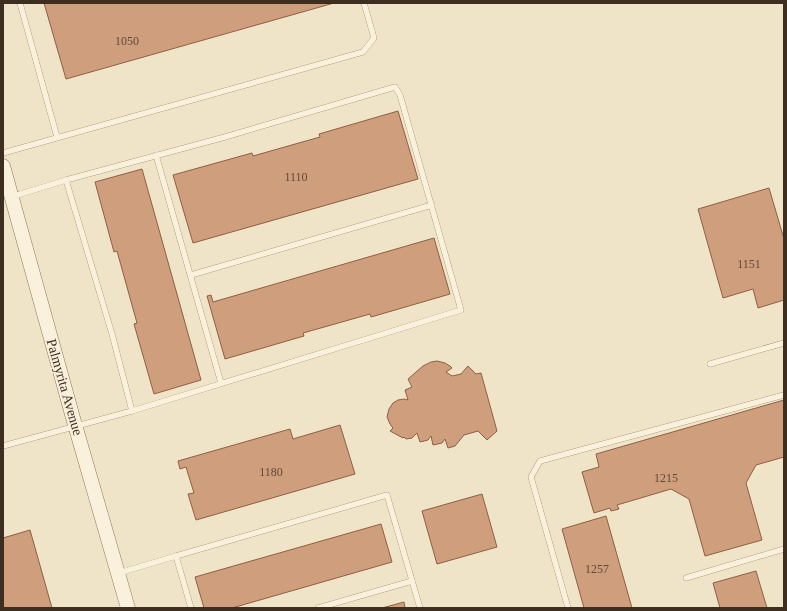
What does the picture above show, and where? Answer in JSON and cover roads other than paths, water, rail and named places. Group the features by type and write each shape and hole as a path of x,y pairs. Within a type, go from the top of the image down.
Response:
{"street":[{"name":"Palmyrita Avenue","path":"3,166 128,608"}],"lane":[{"path":"20,3 57,137"},
{"path":"3,153 363,52 374,38 364,3"},
{"path":"3,446 75,425 132,411 461,310 400,95 395,87 225,137 66,180 11,197"},
{"path":"156,155 222,383"},
{"path":"66,180 112,334 132,411"},
{"path":"191,275 432,205"},
{"path":"710,364 784,343"},
{"path":"568,608 531,477 540,461 784,395"},
{"path":"118,574 387,495 420,608"},
{"path":"686,578 784,549"},
{"path":"176,556 191,608"},
{"path":"318,608 412,581"}]}
